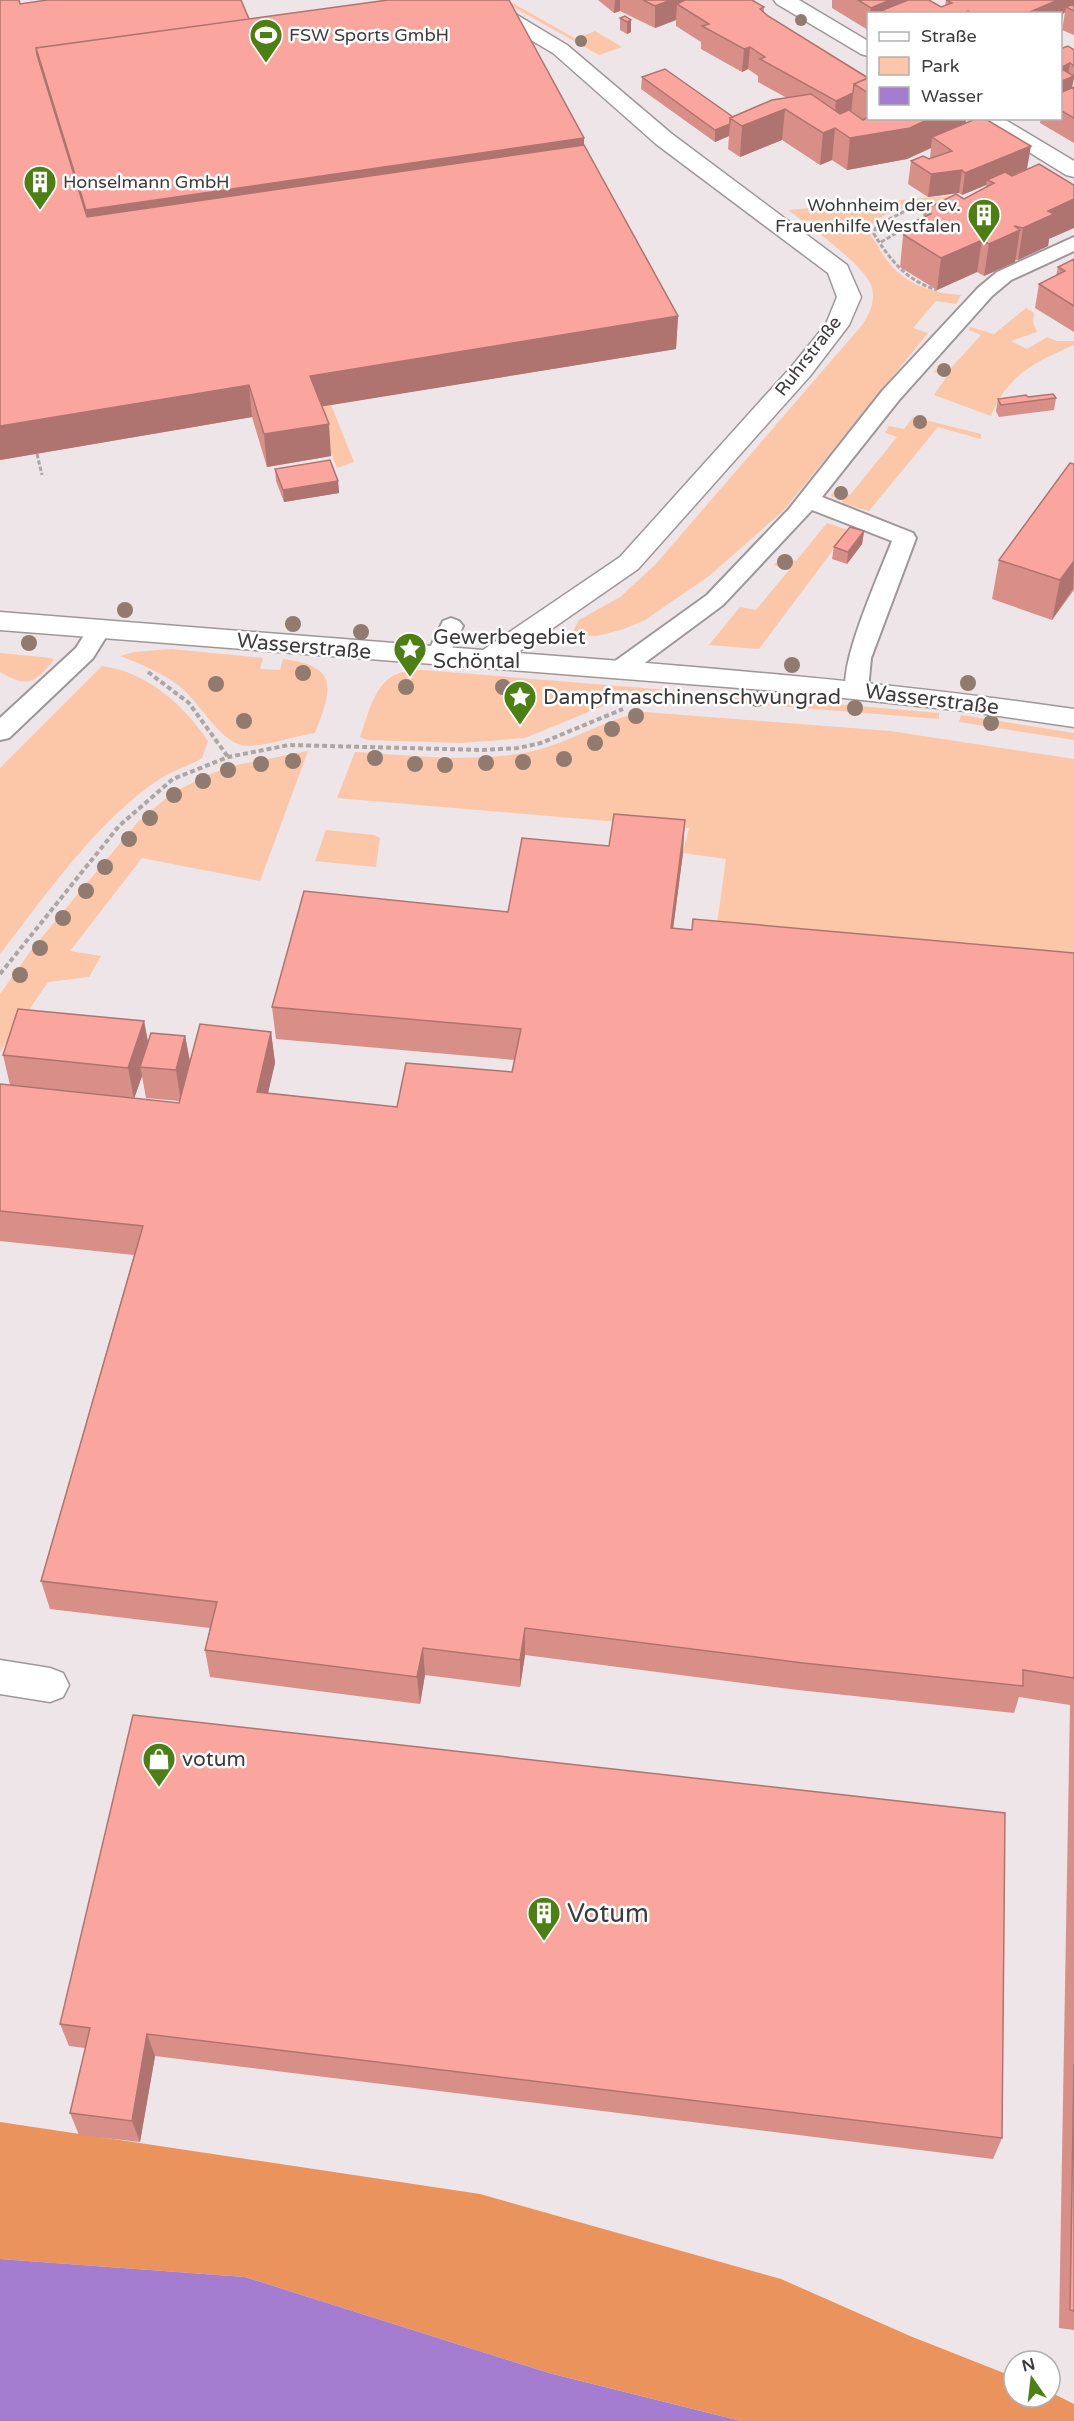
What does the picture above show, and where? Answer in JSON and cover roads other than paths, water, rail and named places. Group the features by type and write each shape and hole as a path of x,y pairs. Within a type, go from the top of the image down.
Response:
{"street":[{"name":"Ruhrstraße","path":"477,0 560,49 663,139 840,270 849,297 837,326 801,371 629,563 487,660"},
{"path":"784,0 867,49"},
{"path":"988,120 1074,170"},
{"name":"Wasserstraße","path":"0,621 856,689 1074,718"},
{"path":"0,1677 50,1685"}],"lane":[{"path":"619,670 715,600 808,500 891,395 985,292 1004,276 1074,243"},
{"path":"808,500 905,538 859,658 856,689"},
{"path":"438,656 451,627"},
{"path":"0,732 84,653 99,629"}],"water":[{"path":"0,2259 245,2277 549,2373 741,2421 0,2421"}],"place":[{"name":"FSW Sports GmbH","path":"266,64"},
{"name":"Honselmann GmbH","path":"40,211"},
{"name":"Wohnheim der ev. Frauenhilfe Westfalen","path":"984,244"},
{"name":"Gewerbegebiet Schöntal","path":"410,678"},
{"name":"Dampfmaschinenschwungrad","path":"520,726"},
{"name":"votum","path":"159,1788"},
{"name":"Votum","path":"544,1942"}]}
